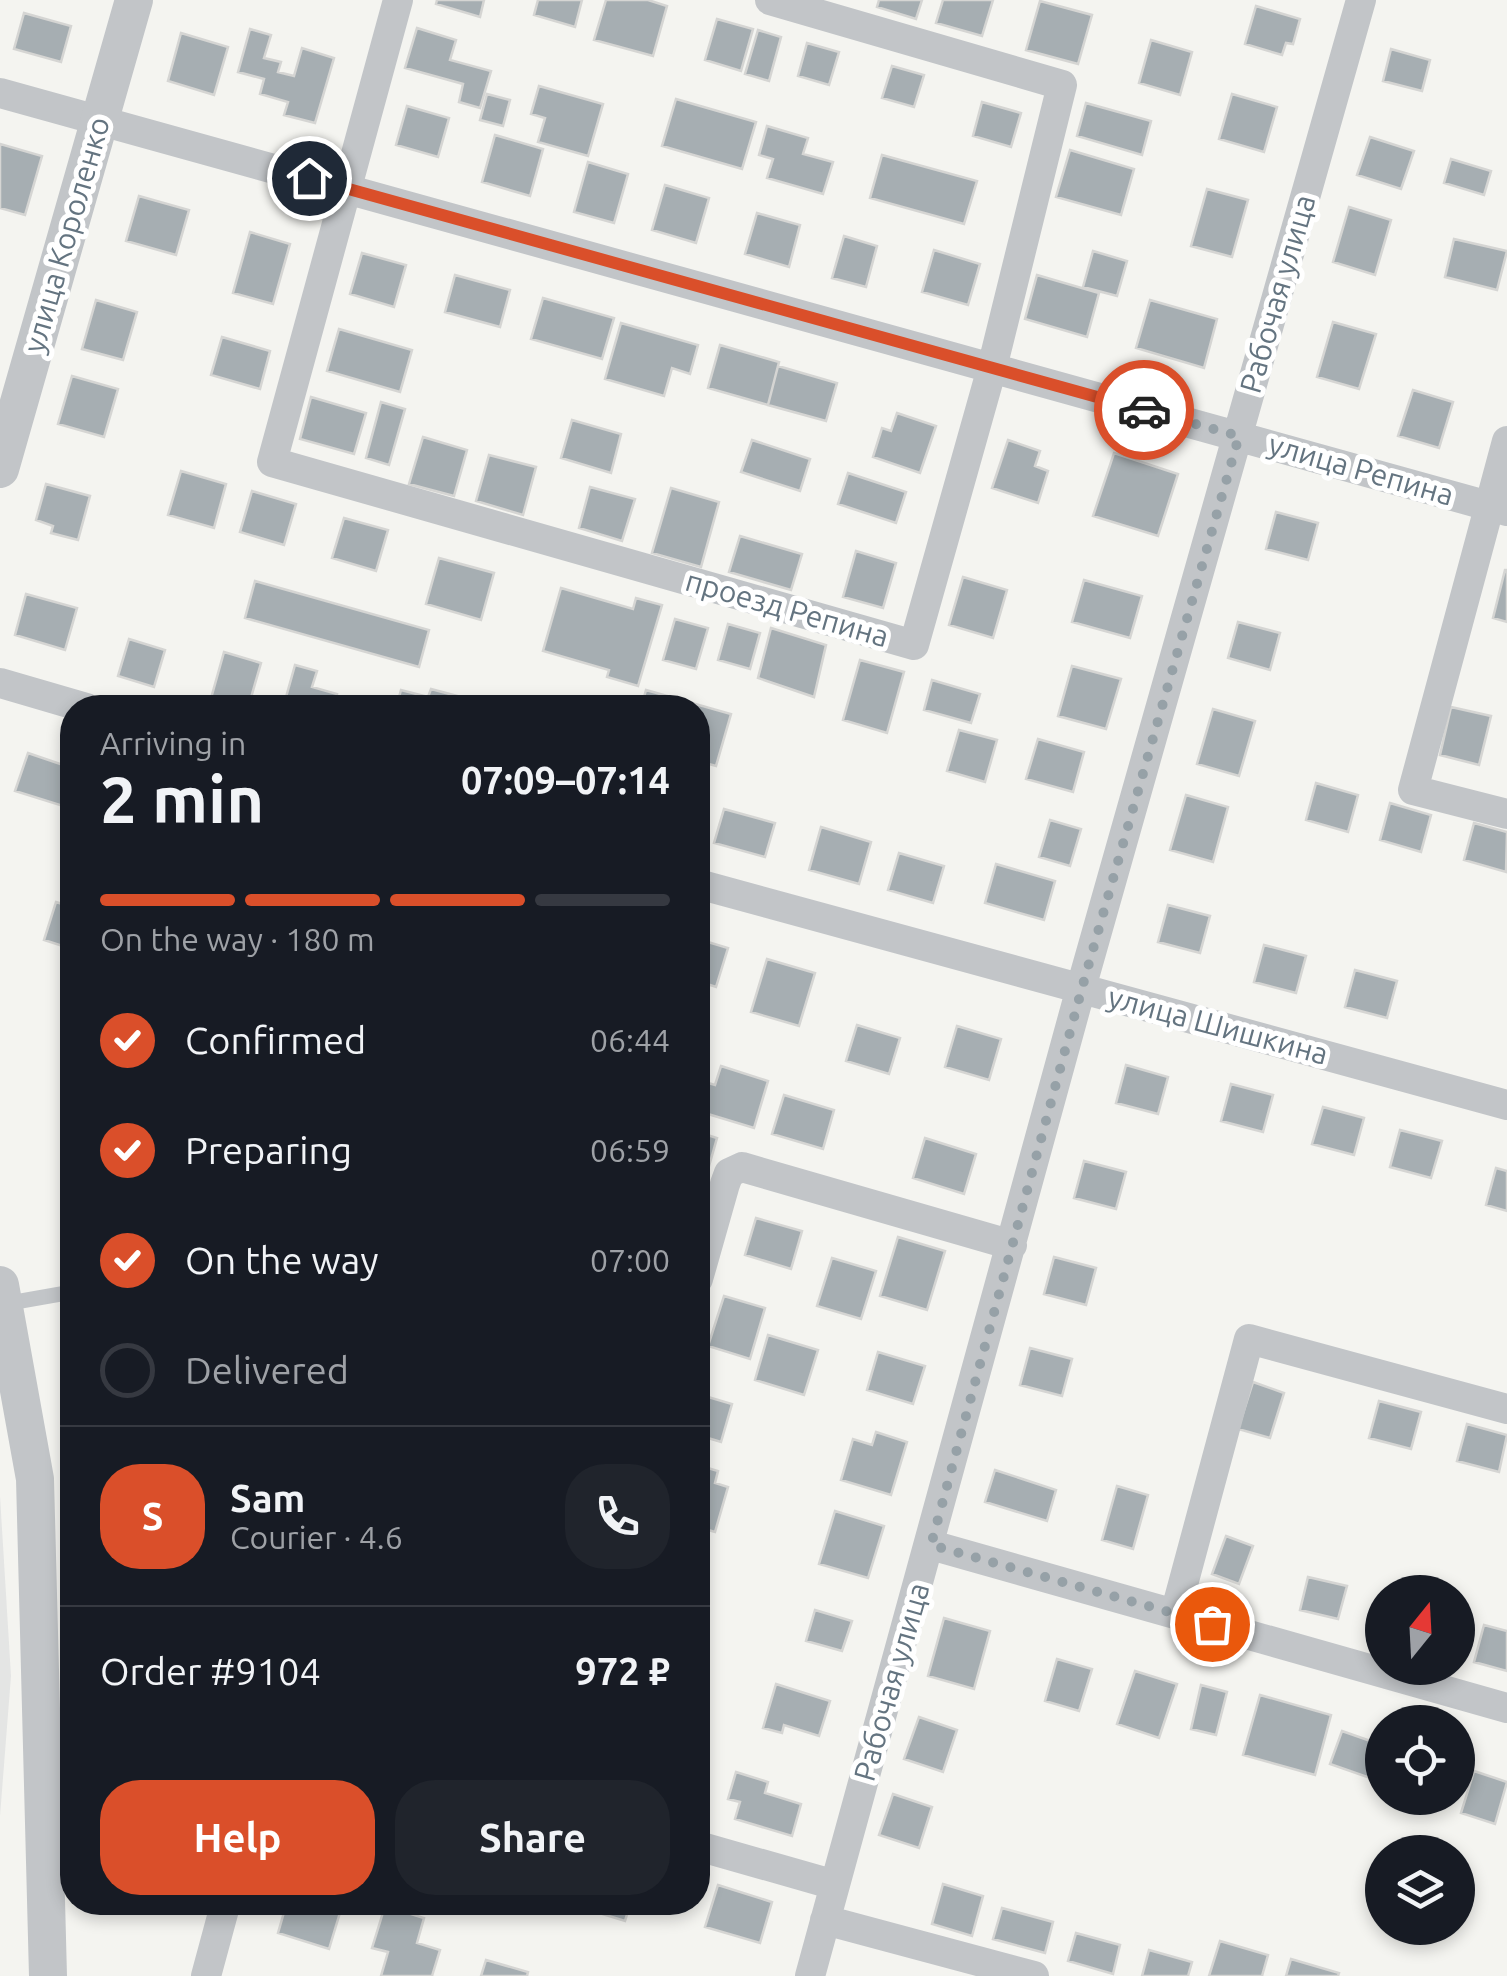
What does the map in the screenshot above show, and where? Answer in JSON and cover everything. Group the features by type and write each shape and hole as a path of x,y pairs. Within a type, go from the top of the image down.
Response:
{"street":[{"name":"улица Короленко","path":"0,469 134,0"},
{"name":"проезд Репина","path":"398,0 272,462 914,645 992,368 1062,85 770,0"},
{"name":"Рабочая улица","path":"810,1976 1360,0"},
{"name":"улица Репина","path":"0,92 1498,508"},
{"path":"1507,441 1498,508 1413,790 1507,814"},
{"path":"0,683 60,700"},
{"name":"улица Шишкина","path":"710,887 1507,1105"},
{"path":"710,1238 729,1173 742,1167 1012,1245"},
{"path":"2,1294 35,1479 46,1750 48,1976"},
{"path":"1175,1614 1249,1339 1506,1404"},
{"path":"931,1545 1507,1708"},
{"path":"710,1849 835,1885"},
{"path":"212,1975 224,1915"},
{"path":"825,1920 1034,1976"}],"lane":[{"path":"2,1294 60,1292"}],"shaded area":[{"path":"0,1496 11,1676 0,1816"}],"building":[{"path":"437,0 484,0 480,17 436,4"},
{"path":"538,0 582,0 575,27 534,15"},
{"path":"606,0 648,0 667,6 653,56 594,40"},
{"path":"879,0 922,0 916,19 877,7"},
{"path":"943,0 993,0 982,36 936,23"},
{"path":"1040,1 1092,15 1078,64 1026,50"},
{"path":"1256,6 1300,19 1293,44 1286,43 1282,55 1245,44"},
{"path":"24,13 71,26 61,62 14,49"},
{"path":"717,19 753,29 741,71 705,60"},
{"path":"417,28 456,40 450,60 491,71 480,108 459,102 463,84 405,68"},
{"path":"250,29 271,35 264,58 281,62 278,72 294,76 302,48 334,58 315,123 284,115 288,102 260,94 264,79 238,72"},
{"path":"758,30 781,37 769,81 745,74"},
{"path":"181,33 228,47 214,95 168,81"},
{"path":"1151,40 1192,52 1180,95 1139,83"},
{"path":"807,43 839,52 829,85 798,76"},
{"path":"1391,49 1430,60 1422,91 1383,81"},
{"path":"892,66 924,75 914,107 882,98"},
{"path":"539,86 603,104 588,156 538,142 545,118 531,114"},
{"path":"487,94 510,100 503,126 480,120"},
{"path":"1232,94 1277,107 1264,152 1219,139"},
{"path":"676,99 756,122 742,169 662,146"},
{"path":"982,102 1021,113 1011,147 973,136"},
{"path":"1086,103 1151,121 1142,155 1077,136"},
{"path":"407,106 449,118 438,157 396,145"},
{"path":"767,126 808,138 803,154 833,162 823,194 767,178 773,159 759,155"},
{"path":"495,135 543,149 530,196 482,182"},
{"path":"1370,137 1414,151 1401,189 1357,175"},
{"path":"0,144 42,156 25,215 0,208"},
{"path":"1070,150 1134,169 1121,215 1056,197"},
{"path":"882,155 977,181 964,224 870,198"},
{"path":"1451,159 1491,171 1484,195 1444,183"},
{"path":"588,162 628,174 614,223 574,212"},
{"path":"665,185 709,198 696,243 652,230"},
{"path":"1207,189 1248,200 1232,257 1191,246"},
{"path":"139,196 189,210 176,255 126,241"},
{"path":"1349,207 1391,220 1375,275 1333,262"},
{"path":"757,213 800,225 789,267 745,254"},
{"path":"250,232 290,244 273,304 233,293"},
{"path":"844,236 877,246 866,287 832,278"},
{"path":"1454,239 1507,251 1497,290 1445,277"},
{"path":"934,250 980,264 968,305 922,292"},
{"path":"1093,251 1127,261 1117,296 1083,287"},
{"path":"362,253 406,265 394,307 350,294"},
{"path":"455,275 510,290 500,327 445,312"},
{"path":"1037,275 1099,293 1087,337 1025,319"},
{"path":"543,298 614,318 602,359 531,339"},
{"path":"96,300 137,312 123,360 82,349"},
{"path":"1150,300 1217,319 1204,368 1136,348"},
{"path":"1333,322 1376,334 1359,389 1317,377"},
{"path":"621,323 698,345 690,374 672,368 664,396 605,379"},
{"path":"339,329 412,350 400,392 327,371"},
{"path":"222,337 270,351 260,389 211,375"},
{"path":"720,345 779,362 768,405 708,388"},
{"path":"778,366 837,383 826,421 768,405"},
{"path":"72,376 118,389 104,437 58,424"},
{"path":"1413,390 1453,402 1439,448 1398,436"},
{"path":"311,397 366,413 354,454 300,439"},
{"path":"381,402 405,409 389,465 366,458"},
{"path":"897,413 936,426 920,473 873,457 882,428 891,431"},
{"path":"572,420 621,434 611,473 561,458"},
{"path":"423,437 467,450 454,496 409,484"},
{"path":"752,440 810,459 800,491 741,472"},
{"path":"1008,440 1040,451 1035,466 1048,471 1038,503 992,488"},
{"path":"1114,453 1178,474 1158,536 1093,516"},
{"path":"489,455 536,467 523,515 476,501"},
{"path":"181,471 226,484 214,528 168,515"},
{"path":"848,473 906,492 896,523 838,504"},
{"path":"46,484 90,496 78,540 51,533 53,526 36,520"},
{"path":"590,487 635,499 622,541 579,528"},
{"path":"671,488 719,502 701,567 652,553"},
{"path":"252,491 296,504 284,545 240,532"},
{"path":"1276,512 1318,523 1308,560 1266,549"},
{"path":"344,518 388,530 376,571 332,558"},
{"path":"740,536 802,554 791,590 729,572"},
{"path":"856,551 896,563 883,608 843,597"},
{"path":"439,558 494,573 481,620 426,604"},
{"path":"1507,570 1507,622 1493,618"},
{"path":"963,577 1007,590 993,638 949,625"},
{"path":"1084,580 1142,596 1130,638 1072,622"},
{"path":"255,581 429,630 419,667 245,618"},
{"path":"561,588 633,609 636,598 662,605 638,686 607,677 609,670 543,651"},
{"path":"26,594 77,608 65,650 15,635"},
{"path":"675,619 708,628 696,669 663,660"},
{"path":"1238,622 1280,633 1270,670 1228,658"},
{"path":"728,624 760,633 750,669 718,660"},
{"path":"771,628 826,645 814,697 758,678"},
{"path":"129,639 165,650 154,687 118,676"},
{"path":"224,652 261,663 252,695 212,695"},
{"path":"860,660 904,672 887,733 843,720"},
{"path":"295,665 317,671 312,687 337,694 337,695 287,695"},
{"path":"1072,666 1121,679 1106,729 1058,716"},
{"path":"932,680 980,694 971,723 924,710"},
{"path":"431,689 453,695 429,695"},
{"path":"1451,707 1491,716 1479,765 1440,755"},
{"path":"710,708 731,714 716,766 710,764"},
{"path":"1213,709 1255,721 1239,776 1197,764"},
{"path":"959,730 997,740 985,782 947,771"},
{"path":"1038,739 1084,752 1073,792 1026,779"},
{"path":"28,753 60,764 60,805 15,791"},
{"path":"1316,783 1358,795 1348,832 1306,820"},
{"path":"1186,795 1228,807 1213,862 1170,850"},
{"path":"1390,803 1431,815 1421,852 1380,840"},
{"path":"724,809 775,823 765,857 714,843"},
{"path":"1050,820 1081,829 1070,866 1039,857"},
{"path":"1474,823 1507,832 1506,872 1464,860"},
{"path":"821,827 871,842 859,884 809,870"},
{"path":"899,853 944,866 933,903 888,890"},
{"path":"996,864 1055,881 1044,920 985,903"},
{"path":"56,902 60,903 60,945 44,940"},
{"path":"1168,905 1210,916 1200,953 1158,942"},
{"path":"710,943 728,948 716,987 710,985"},
{"path":"1264,945 1306,956 1296,993 1254,982"},
{"path":"767,959 815,973 799,1026 751,1012"},
{"path":"1355,970 1397,981 1387,1018 1345,1007"},
{"path":"857,1025 900,1038 889,1074 846,1061"},
{"path":"957,1026 1001,1039 989,1080 945,1067"},
{"path":"1126,1065 1168,1077 1158,1114 1116,1103"},
{"path":"721,1066 768,1081 754,1128 710,1115 710,1084 715,1085"},
{"path":"1231,1084 1273,1095 1263,1132 1221,1121"},
{"path":"784,1095 834,1110 823,1149 772,1134"},
{"path":"1323,1107 1364,1118 1354,1155 1312,1144"},
{"path":"1400,1130 1442,1141 1431,1178 1390,1167"},
{"path":"710,1136 717,1138 710,1162"},
{"path":"925,1138 976,1154 964,1194 913,1178"},
{"path":"1084,1161 1126,1172 1116,1209 1074,1198"},
{"path":"1496,1168 1507,1171 1507,1211 1486,1205"},
{"path":"756,1218 802,1231 791,1269 745,1255"},
{"path":"898,1237 945,1251 927,1310 880,1296"},
{"path":"1054,1257 1096,1268 1086,1305 1044,1294"},
{"path":"832,1258 876,1271 861,1319 817,1306"},
{"path":"724,1296 765,1308 750,1359 710,1347"},
{"path":"768,1335 818,1350 804,1395 755,1380"},
{"path":"1030,1348 1072,1359 1062,1396 1020,1385"},
{"path":"878,1352 925,1366 913,1404 867,1390"},
{"path":"1253,1382 1284,1393 1270,1438 1238,1429"},
{"path":"710,1398 732,1404 721,1442 710,1439"},
{"path":"1379,1401 1421,1412 1411,1449 1369,1438"},
{"path":"1467,1424 1507,1435 1499,1472 1457,1461"},
{"path":"876,1432 907,1442 891,1495 841,1480 853,1439 872,1445"},
{"path":"710,1469 718,1471 715,1483 728,1487 715,1532 710,1531"},
{"path":"995,1470 1056,1490 1047,1521 985,1502"},
{"path":"1117,1486 1148,1495 1133,1549 1102,1540"},
{"path":"835,1511 884,1526 868,1578 819,1564"},
{"path":"1226,1536 1253,1546 1239,1584 1212,1574"},
{"path":"1308,1577 1347,1586 1338,1619 1300,1610"},
{"path":"815,1610 852,1621 842,1651 806,1641"},
{"path":"944,1618 990,1631 974,1689 928,1676"},
{"path":"1484,1625 1507,1631 1507,1671 1475,1662"},
{"path":"1057,1659 1092,1669 1079,1711 1045,1701"},
{"path":"1135,1671 1177,1684 1159,1738 1117,1724"},
{"path":"776,1684 830,1701 819,1736 784,1725 782,1733 763,1728"},
{"path":"1201,1685 1227,1692 1216,1735 1191,1729"},
{"path":"1260,1695 1331,1715 1315,1775 1243,1755"},
{"path":"919,1717 957,1730 943,1772 904,1759"},
{"path":"1342,1731 1365,1739 1365,1776 1330,1764"},
{"path":"1475,1771 1507,1782 1495,1824 1467,1815 1475,1815"},
{"path":"736,1772 768,1782 765,1793 801,1804 792,1836 735,1819 740,1802 728,1799"},
{"path":"893,1794 932,1807 919,1848 879,1835"},
{"path":"943,1884 983,1896 972,1936 932,1924"},
{"path":"718,1885 772,1902 760,1943 705,1927"},
{"path":"1002,1908 1053,1922 1045,1953 993,1939"},
{"path":"283,1915 339,1915 329,1949 278,1933"},
{"path":"382,1915 414,1915 424,1918 417,1943 440,1950 432,1976 381,1976 388,1952 372,1948"},
{"path":"606,1915 627,1915 625,1921"},
{"path":"1076,1933 1120,1945 1113,1974 1068,1961"},
{"path":"1220,1941 1268,1955 1262,1976 1209,1976"},
{"path":"1149,1950 1192,1962 1188,1976 1142,1976"},
{"path":"1291,1959 1339,1973 1286,1976"},
{"path":"486,1960 528,1972 527,1976 481,1976"}],"way so far":[{"path":"1144,410 1239,436 1082,988 931,1545 1212,1624"}],"route":[{"path":"309,178 1144,410"}]}
